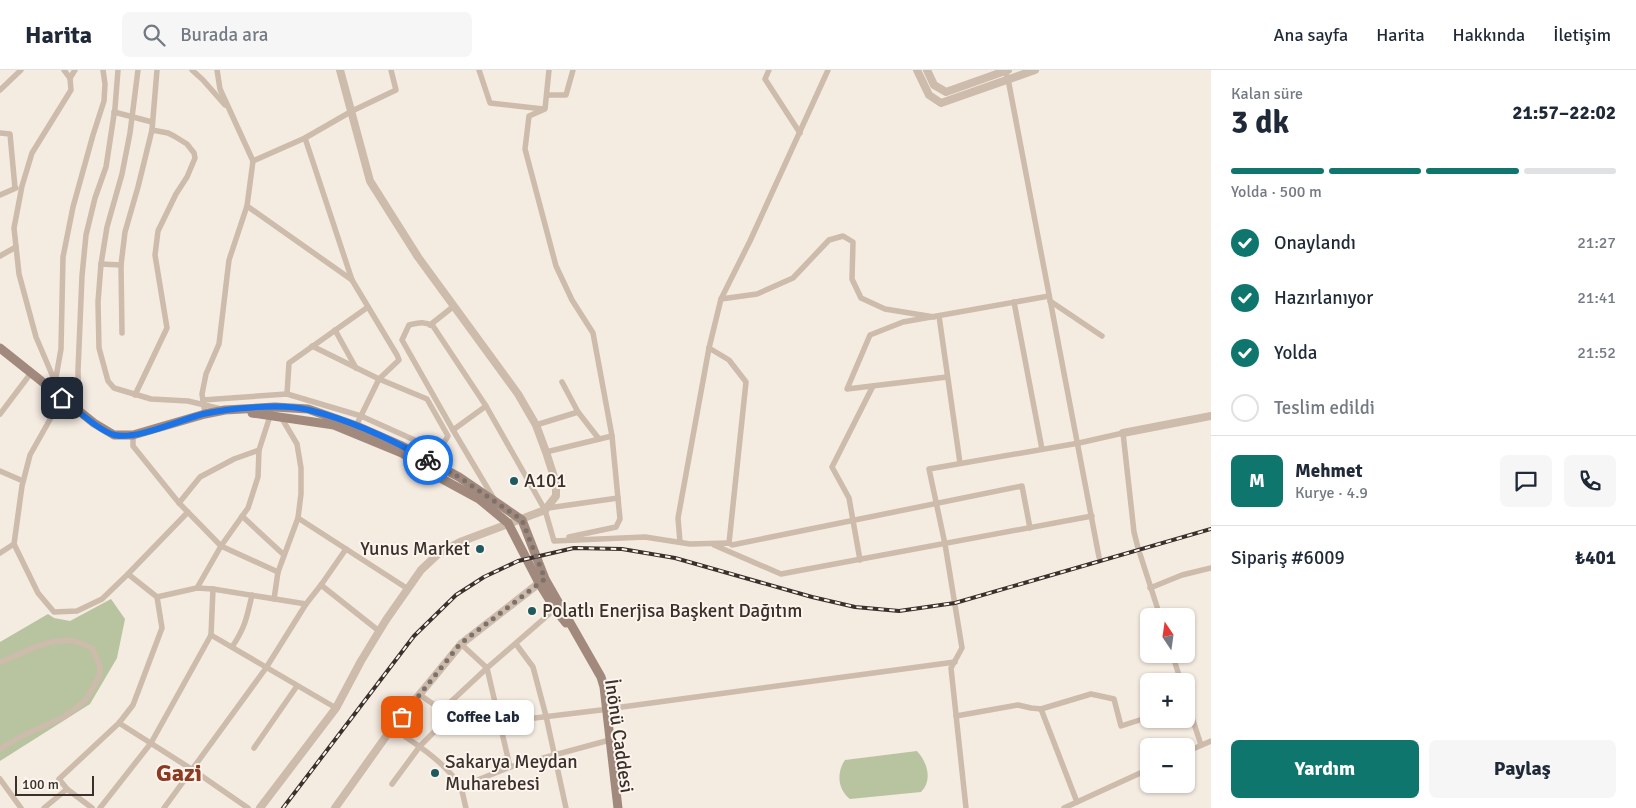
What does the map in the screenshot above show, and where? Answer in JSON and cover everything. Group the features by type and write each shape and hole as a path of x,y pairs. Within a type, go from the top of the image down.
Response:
{"main road":[{"name":"İnönü Caddesi","path":"0,348 94,423 114,435 133,435 204,406 224,410 273,411 308,409 356,426 400,445 445,469 522,520 542,581 555,609 572,631 596,677 604,709 618,808"},
{"name":"İnönü Caddesi","path":"273,411 281,416 334,425 402,452 433,474 479,499 508,523 601,677 612,808"}],"street":[{"path":"0,90 20,70"},
{"path":"64,70 70,78"},
{"path":"75,70 70,78 70,90 32,153 22,186 14,228 19,274 36,337 62,398 30,455 23,481 14,544 38,593 54,612 77,611 102,599 188,512"},
{"path":"55,383 61,349 63,257 73,206 104,101 105,84 103,70"},
{"path":"80,411 78,370 82,276 86,234 95,198 106,167 118,70"},
{"path":"138,70 122,174 106,227 101,264 98,302 99,348 108,381 114,388 151,399 188,400 204,406 287,394 361,416 438,452 448,436 427,399 379,379 312,346"},
{"path":"122,333 122,265 125,232 152,130 157,70"},
{"path":"192,70 204,80 229,110"},
{"path":"204,406 202,394 206,374 219,344 229,260 247,206 253,161 220,89 217,70"},
{"path":"340,70 370,181 418,257 518,394 536,425 556,483 556,496 547,509"},
{"path":"253,161 305,138 352,111 396,90 391,70"},
{"path":"479,70 490,103 545,109"},
{"path":"545,109 550,70"},
{"path":"547,95 566,95 573,70"},
{"path":"769,70 765,79 800,133"},
{"path":"680,542 678,518 721,299 750,241 828,70"},
{"path":"917,70 929,95 941,103 1036,70"},
{"path":"927,70 934,85 946,92 1006,70 1079,443 1099,557"},
{"path":"545,109 529,116 525,149 556,266 572,300 593,333 612,436 620,519 616,527 554,541"},
{"path":"114,112 152,122"},
{"path":"136,395 168,328 155,256 158,231 195,158 194,153 187,144 168,133 152,130"},
{"path":"0,133 10,134 15,188"},
{"path":"305,138 352,280 399,360 379,379 356,426"},
{"path":"0,195 22,186"},
{"path":"247,206 352,280"},
{"path":"721,299 757,294 793,278 829,240 843,236 853,242 852,279 861,298 885,309 936,317"},
{"path":"0,256 16,247"},
{"path":"101,264 122,265"},
{"path":"947,377 847,389 870,335 903,322 1014,302 1050,298 1102,336"},
{"path":"1014,302 1042,449"},
{"path":"430,325 454,306"},
{"path":"287,394 289,363 368,307"},
{"path":"936,317 960,463"},
{"path":"391,346 402,340 409,325 419,322 433,326 486,406 547,509 554,541"},
{"path":"335,330 356,368"},
{"path":"402,340 496,502"},
{"path":"710,348 729,360 746,382 729,543"},
{"path":"0,414 31,373"},
{"path":"562,382 578,412 599,440"},
{"path":"860,560 849,498 832,467 873,386"},
{"path":"453,430 486,406"},
{"path":"197,588 221,546 248,508 258,477 259,450 273,411"},
{"path":"536,425 578,412"},
{"path":"274,598 278,572 298,518 302,468 297,444 281,416"},
{"path":"966,808 951,668 962,648 945,544 929,468 1079,443 1211,416"},
{"path":"1123,433 1134,532 1138,548"},
{"path":"133,435 134,446 179,503 221,546 278,572"},
{"path":"546,452 612,436"},
{"path":"179,503 200,478 234,459 259,450"},
{"path":"0,471 23,481"},
{"path":"554,541 645,538 712,544 729,543 732,545 1022,486 1030,528"},
{"path":"260,808 336,708 379,631 421,570 438,554 460,542 547,509 618,498"},
{"path":"242,516 284,555"},
{"path":"712,544 781,574 1092,516"},
{"path":"298,518 408,589"},
{"path":"0,552 14,544"},
{"path":"164,808 266,668 306,604 346,549"},
{"path":"1140,554 1157,608"},
{"path":"1150,588 1182,575 1211,568"},
{"path":"92,808 67,789 59,779 119,723 133,705 162,628 157,597 128,574"},
{"path":"335,808 392,728 460,644 542,581"},
{"path":"321,585 379,631"},
{"path":"157,597 197,588 306,604"},
{"path":"100,808 151,743 211,635 213,589"},
{"path":"232,647 242,632 252,595"},
{"path":"442,710 555,609"},
{"path":"211,635 336,708"},
{"path":"0,662 40,645 59,641 74,641 92,648 100,666 99,677 85,701 64,717 22,736 0,749"},
{"path":"460,644 487,668 510,768"},
{"path":"516,644 534,667 566,808"},
{"path":"392,784 420,746 436,730 955,662"},
{"path":"254,748 297,686"},
{"path":"956,716 1018,705 1041,709 1091,694 1114,699 1122,726 1140,720"},
{"path":"420,695 442,710 451,728"},
{"path":"1041,709 1077,802"},
{"path":"119,723 248,808"},
{"path":"392,728 427,751 460,787 466,808"},
{"path":"1195,728 1200,745"},
{"path":"460,787 510,768 606,741"},
{"path":"1195,748 1211,741"},
{"path":"1064,808 1140,773"},
{"path":"0,779 20,808"},
{"path":"44,808 67,789"}],"green space":[{"path":"111,599 125,619 117,658 90,704 0,761 0,642 48,614 54,618 70,621"},
{"path":"917,751 924,760 928,777 925,787 921,792 850,799 843,791 839,776 845,760"}],"railway":[{"path":"283,808 414,636 456,595 484,577 518,561 574,548 622,549 675,558 812,597 855,607 899,611 955,603 1211,529"}],"way so far":[{"path":"402,717 460,644 545,579 522,520 459,477 428,460"}],"place":[{"name":"A101","path":"514,481"},
{"name":"Yunus Market","path":"480,549"},
{"name":"Polatlı Enerjisa Başkent Dağıtım","path":"532,611"},
{"name":"Coffee Lab","path":"402,717"},
{"name":"Sakarya Meydan Muharebesi","path":"435,773"}],"district":[{"name":"Gazi","path":"179,773"}],"route":[{"path":"62,398 94,423 114,435 133,435 224,410 275,407 308,409 359,427 428,460"}]}
